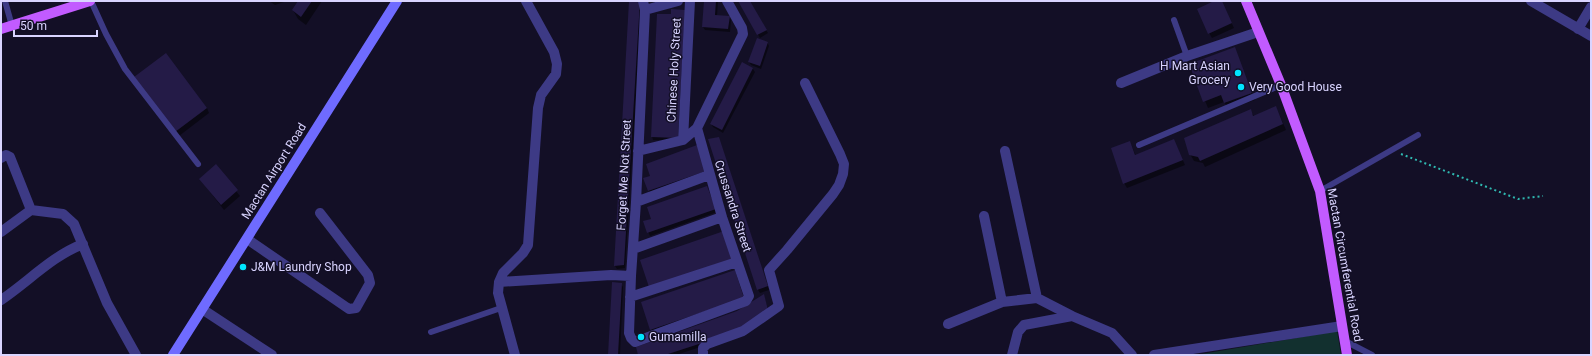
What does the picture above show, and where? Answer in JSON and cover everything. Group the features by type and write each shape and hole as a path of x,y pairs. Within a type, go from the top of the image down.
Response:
{"main road":[{"path":"1,29 91,1"},
{"name":"Mactan Airport Road","path":"173,355 397,1"},
{"name":"Mactan Circumferential Road","path":"1246,1 1281,85 1320,191 1347,355"}],"street":[{"path":"515,355 498,293 499,282 503,272 523,253 528,245 538,108 542,95 556,74 557,64 554,52 526,1"},
{"path":"644,5 678,1"},
{"name":"Chinese Holy Street","path":"683,140 690,1"},
{"path":"638,151 683,140 697,128 743,34 742,28 727,1"},
{"path":"1530,1 1591,36"},
{"name":"Forget Me Not Street","path":"641,340 635,342 629,333 644,5"},
{"path":"1578,29 1591,7"},
{"path":"1121,83 1187,56 1258,32"},
{"path":"703,355 703,348 707,344 743,331 778,308 779,303 769,270 833,194 843,174 844,164 840,154 805,83"},
{"name":"Crussandra Street","path":"641,340 746,301 749,296 749,291 737,262 709,175 697,128"},
{"path":"1005,151 1037,298"},
{"path":"1,158 6,155 10,157 31,210"},
{"path":"636,202 709,175"},
{"path":"1,232 31,210 63,214 74,224 107,303 136,355"},
{"path":"247,239 349,309 356,308 370,283 368,275 320,213"},
{"path":"984,216 1002,302"},
{"path":"633,249 722,217"},
{"path":"1,300 22,286 63,253 83,244"},
{"path":"630,297 737,262"},
{"path":"499,282 611,275 631,276"},
{"path":"948,324 1002,302 1037,298 1072,316 1112,333 1132,355"},
{"path":"202,309 272,355"},
{"path":"1012,355 1018,332 1024,325 1072,316"},
{"path":"1154,355 1342,326"}],"lane":[{"path":"5,1 12,26"},
{"path":"91,1 106,34 125,69 198,164"},
{"path":"1174,20 1187,56"},
{"path":"1139,144 1281,85"},
{"path":"1320,191 1418,135"},
{"path":"432,332 502,308"},
{"path":"1345,341 1372,355"}],"path":[{"path":"1392,151 1518,199 1544,196"}],"green space":[{"path":"1337,331 1341,355 1196,355"}],"building":[{"path":"298,1 312,1 301,17 292,10"},
{"path":"629,1 640,1 624,265 614,266"},
{"path":"704,1 716,1 715,15 730,16 728,29 702,27"},
{"path":"738,1 750,1 767,30 757,35"},
{"path":"1214,1 1222,1 1232,23 1208,34 1197,9"},
{"path":"671,9 685,10 678,138 651,137 657,14 671,14"},
{"path":"757,38 768,42 760,66 748,62"},
{"path":"1235,47 1252,93 1224,103 1221,95 1203,102 1189,64"},
{"path":"166,53 207,108 175,132 134,77"},
{"path":"742,62 753,68 722,130 710,124"},
{"path":"1276,106 1283,124 1200,161 1198,157 1189,155 1184,138 1251,109 1253,116"},
{"path":"719,137 768,286 757,290 708,139"},
{"path":"1174,139 1183,160 1123,184 1111,148 1130,141 1135,155"},
{"path":"697,145 706,171 648,191 643,178 650,176 646,164"},
{"path":"216,164 238,190 221,205 199,179"},
{"path":"707,186 716,209 647,233 643,221 651,219 647,207"},
{"path":"724,231 733,259 649,287 640,260"},
{"path":"735,270 744,298 650,330 641,302"},
{"path":"612,282 622,283 618,355 608,355"},
{"path":"764,294 768,310 742,330 665,355 638,355 636,347 737,311"}],"place":[{"name":"H Mart Asian Grocery","path":"1238,73"},
{"name":"Very Good House","path":"1241,87"},
{"name":"J&M Laundry Shop","path":"243,267"},
{"name":"Gumamilla","path":"641,337"}]}
